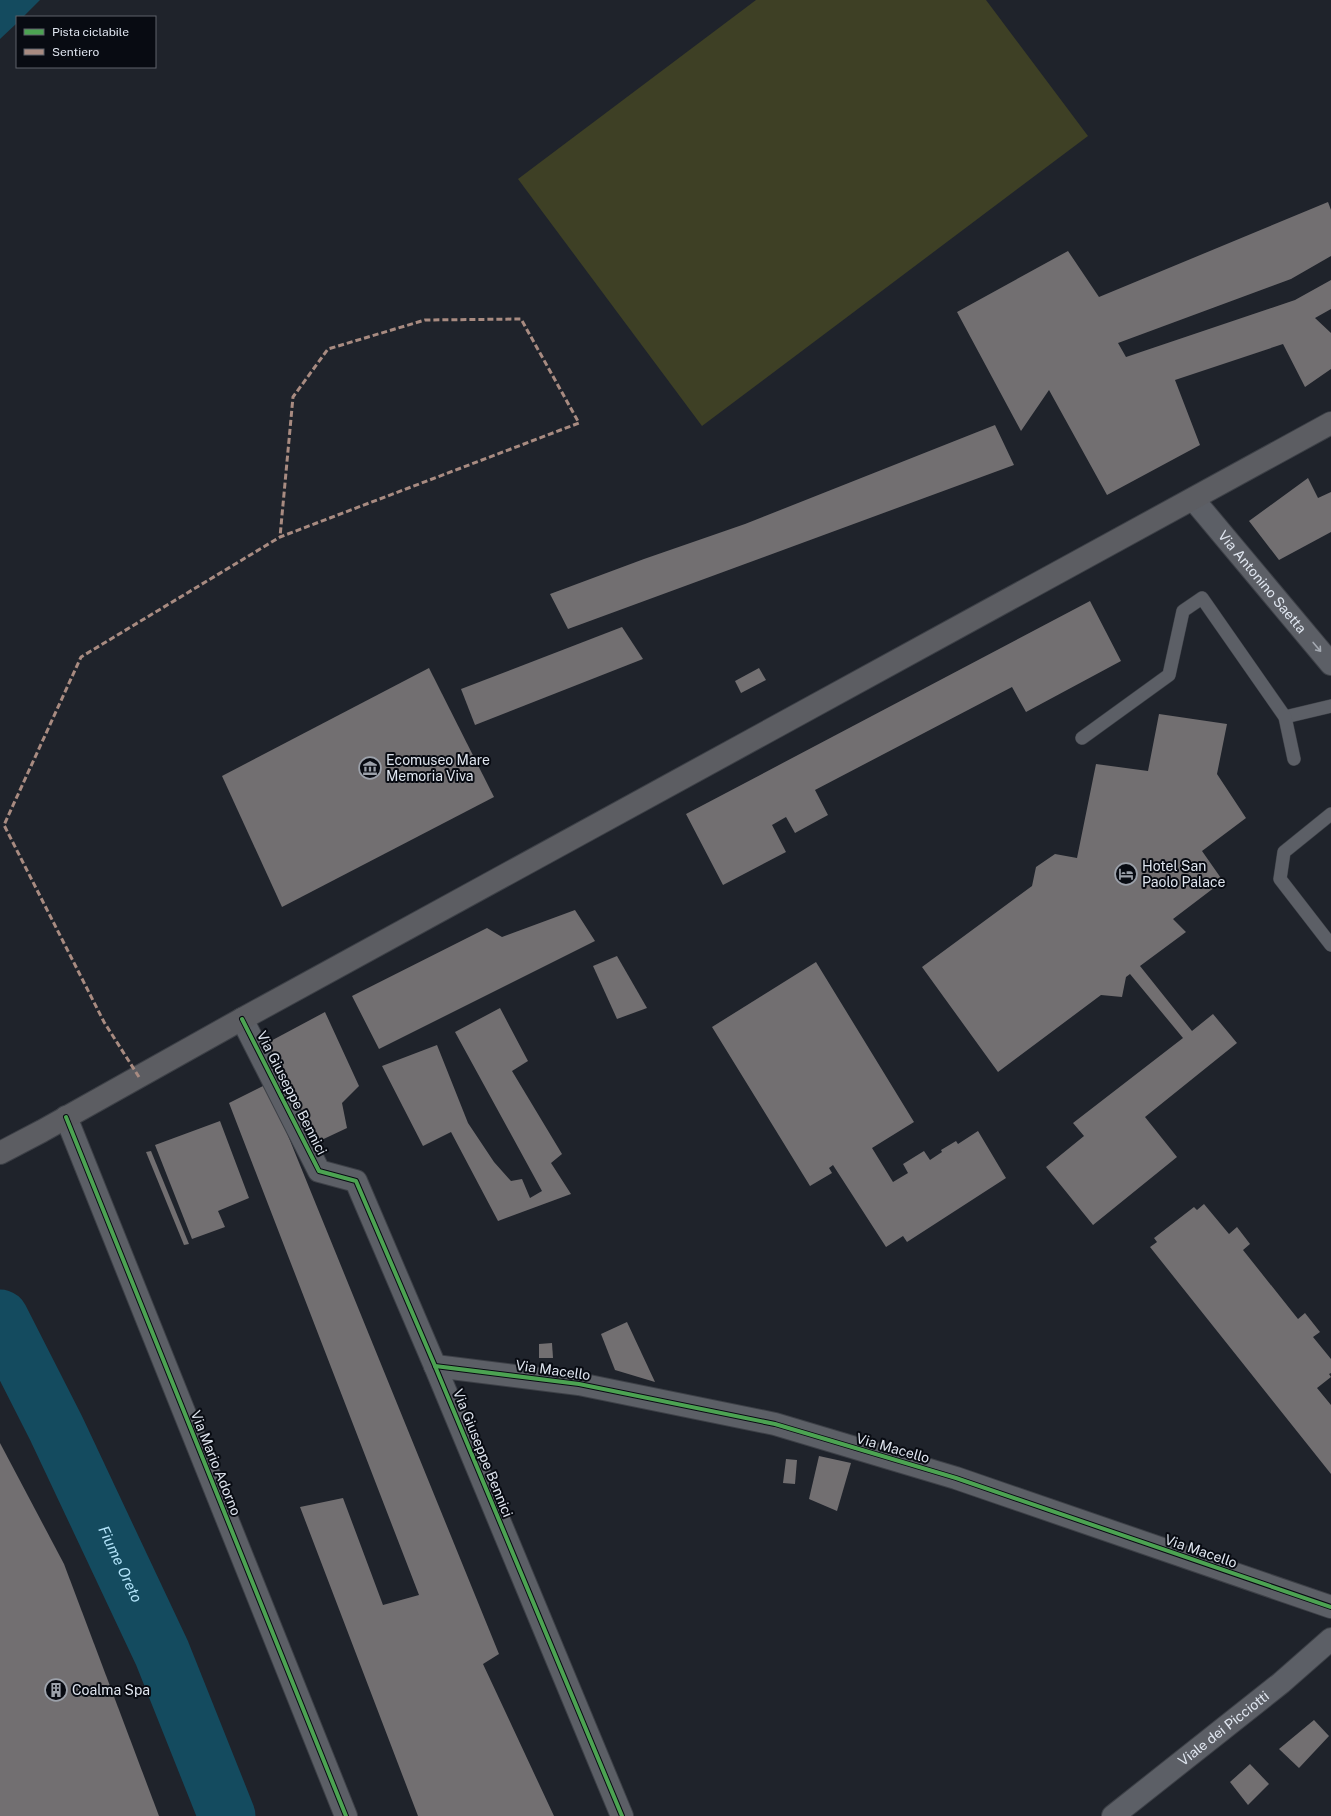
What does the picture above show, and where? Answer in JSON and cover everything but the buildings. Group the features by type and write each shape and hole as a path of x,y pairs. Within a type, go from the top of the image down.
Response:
{"main road":[{"path":"0,1153 1331,423"}],"street":[{"name":"Via Antonino Saetta","path":"1193,499 1331,664"},
{"name":"Via Giuseppe Bennici","path":"242,1019 319,1171 356,1181 435,1366 622,1816"},
{"name":"Via Mario Adorno","path":"66,1118 346,1816"},
{"name":"Via Macello","path":"435,1366 579,1384 775,1424 956,1478 1331,1607"},
{"name":"Viale dei Picciotti","path":"1114,1816 1281,1683 1331,1639"}],"lane":[{"path":"1082,738 1169,675 1183,611 1202,598 1285,717 1294,759"},
{"path":"1285,717 1331,706"},
{"path":"1331,814 1284,852 1280,879 1331,945"}],"green space":[{"path":"756,0 986,0 1088,136 702,426 518,179"}],"water":[{"path":"0,0 40,0 24,16 16,16 16,24 0,39"}],"waterway":[{"name":"Fiume Oreto","path":"0,1318 56,1428 162,1653 227,1816"}],"marked path":[{"path":"139,1077 104,1022 4,825 81,657 280,537 579,423 521,319 425,320 328,349 293,397 280,537"}],"cycle path":[{"path":"242,1019 319,1171 356,1181 435,1366 622,1816"},
{"path":"66,1117 346,1816"},
{"path":"435,1366 579,1384 775,1424 956,1478 1331,1607"}],"place":[{"name":"Ecomuseo Mare Memoria Viva","path":"370,768"},
{"name":"Hotel San Paolo Palace","path":"1126,874"},
{"name":"Coalma Spa","path":"56,1690"}]}
